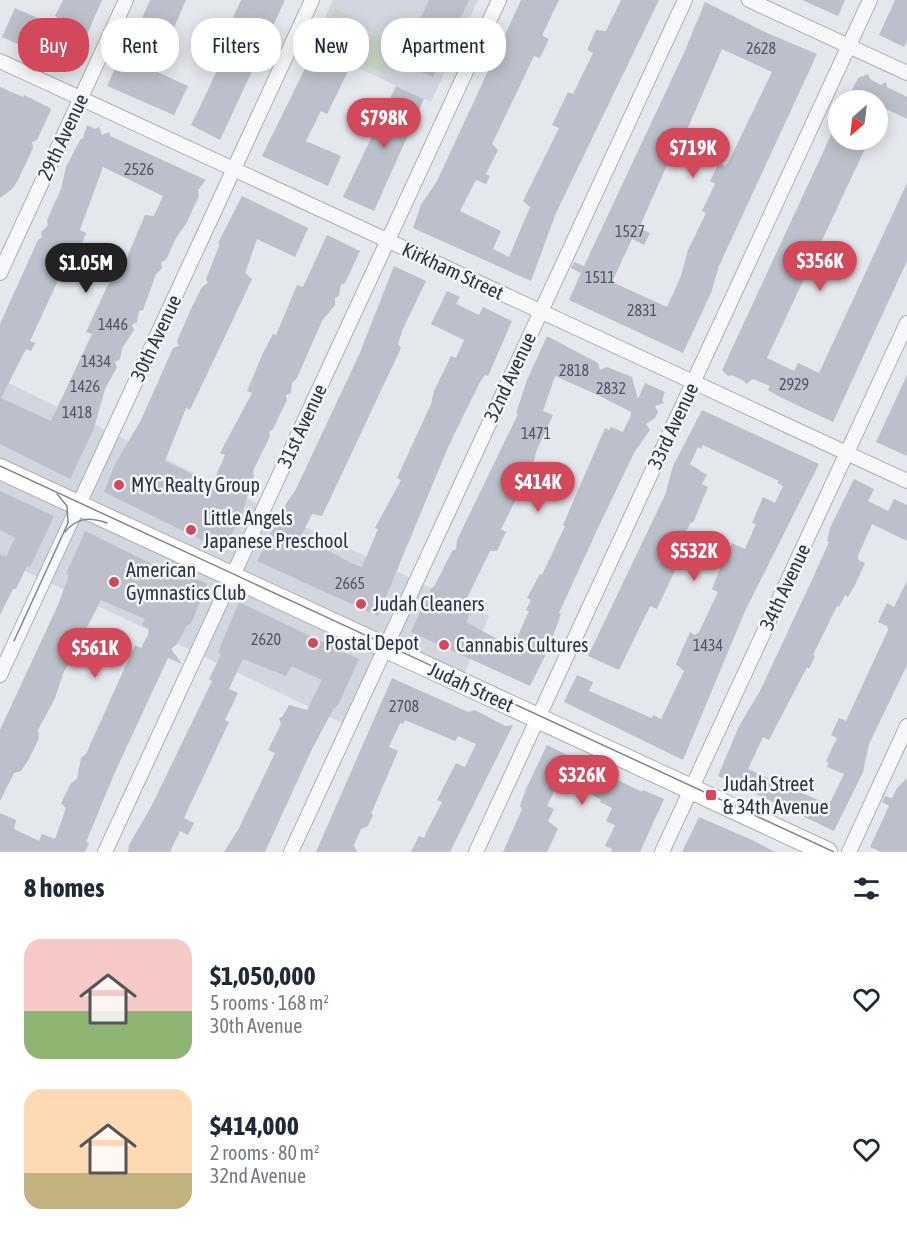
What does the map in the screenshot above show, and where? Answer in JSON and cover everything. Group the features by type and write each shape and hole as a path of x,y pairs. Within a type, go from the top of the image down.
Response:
{"street":[{"name":"29th Avenue","path":"0,273 126,0"},
{"name":"30th Avenue","path":"0,675 312,0"},
{"name":"31st Avenue","path":"105,852 499,0"},
{"name":"32nd Avenue","path":"291,852 685,0"},
{"path":"748,0 907,73"},
{"name":"33rd Avenue","path":"476,852 870,0"},
{"name":"Kirkham Street","path":"0,62 907,481"},
{"name":"34th Avenue","path":"662,852 907,323"},
{"name":"Judah Street","path":"0,469 828,852"},
{"path":"849,852 907,726"}],"shaded area":[{"path":"333,0 478,0 470,18 381,18 381,72 445,72 431,102 367,72 369,18 325,18"},
{"path":"0,379 489,616 461,682 385,648 349,726 0,559"}],"green space":[{"path":"336,9 355,18 332,18"},
{"path":"381,36 381,72 386,72 385,74 369,67 369,38"}],"building":[{"path":"63,0 102,0 89,30 89,18 58,18 55,16"},
{"path":"150,0 186,0 178,18 142,18"},
{"path":"241,0 285,0 277,18 233,18"},
{"path":"429,0 469,0 461,18 421,18"},
{"path":"521,0 559,0 543,33 543,36 549,39 540,58 534,56 492,144 498,150 486,174 490,176 486,184 476,180 460,211 501,231 493,249 509,257 530,207 523,201 559,128 552,125 568,92 573,94 593,53 587,50 596,30 606,31 621,0 659,0 556,213 531,281 413,228 421,205 437,181 488,72 506,72 506,32"},
{"path":"802,0 845,0 838,16"},
{"path":"895,0 907,0 907,41 904,47 879,35"},
{"path":"705,2 767,33 817,54 719,266 711,293 683,353 569,300 581,273 571,268 574,262 584,266 684,53","holes":["722,49 772,72 728,163 725,166 719,163 710,181 715,184 702,211 706,213 688,250 681,276 667,307 612,282 632,239 644,245 650,233 639,228 667,165 669,166 686,132"]},
{"path":"15,8 38,18 18,18 18,44 2,37"},
{"path":"113,72 158,72 188,86 174,115 107,86"},
{"path":"216,72 252,72 220,140 191,125"},
{"path":"303,72 348,72 327,114 321,111 306,141 341,156 328,186 262,156"},
{"path":"422,72 435,72 433,77"},
{"path":"868,74 870,79 881,85 886,82 887,87 907,97 907,119 888,110 888,90 852,90 858,78"},
{"path":"396,86 424,99 374,211 343,197"},
{"path":"0,87 23,97 24,95 51,110 37,140 32,142 33,148 18,180 12,189 0,198"},
{"path":"87,125 95,129 99,127 102,135 109,132 110,136 206,180 198,190 199,196 186,224 176,238 166,260 161,262 162,268 156,274 143,310 139,311 137,322 132,325 134,330 122,348 120,359 115,362 117,367 105,389 94,428 70,479 0,444 0,324 38,240 42,237 41,232 48,225 47,220 61,189 66,167 83,138","holes":["103,167 163,196 154,216 145,215 117,281 112,278 107,287 86,332 92,334 51,421 1,398 26,349 31,351 35,343 30,341 61,274 66,277 76,258 86,233 80,230"]},
{"path":"828,142 828,150 864,150 767,358 794,371 798,363 819,373 907,183 907,261 833,422 768,390 770,386 753,379 746,384 732,375 728,376 722,370"},
{"path":"242,196 308,228 295,257 257,239 245,273 252,279 190,410 186,408 165,461 192,474 213,482 225,455 220,453 252,393 247,391 263,353 273,334 276,335 297,285 302,287 304,285 327,235 360,251 345,283 341,285 339,296 335,298 335,305 322,321 297,378 292,383 291,393 286,395 287,400 273,429 269,432 270,436 253,471 254,476 242,513 224,551 104,492 115,464 141,420 173,348 179,346 177,341 190,311 202,287 208,283 206,279 220,244 218,243"},
{"path":"394,266 426,281 402,331 398,344 401,348 322,516 312,514 301,536 351,563 362,567 378,529 375,528 401,480 397,478 431,404 434,391 451,356 456,358 464,340 431,324 447,291 460,297 456,304 479,315 483,307 512,321 488,376 485,375 480,382 449,445 378,616 257,561 295,491 359,355"},
{"path":"547,336 598,363 600,370 607,367 632,377 638,399 645,383 665,392 662,400 664,403 655,406 658,412 655,418 646,424 650,430 634,453 598,528 559,613 561,614 547,652 530,686 411,632 430,590 435,585 452,551 456,549 457,540 518,414 516,413 527,380","holes":["555,376 631,412 631,415 623,432 611,427 609,430 605,428 563,525 565,526 542,575 540,574 527,598 531,600 526,610 529,611 515,642 503,637 501,641 466,622 474,604 466,600 490,551 497,551 506,532 501,529 533,466 536,452 553,415 543,411"]},
{"path":"907,375 907,456 876,442"},
{"path":"702,410 819,464 745,611 683,760 564,702 577,675 593,682 589,691 652,718 653,715 661,719 684,671 676,664 690,632 695,635 699,632 718,592 712,589 724,558 732,543 745,549 756,524 752,523 763,497 775,503 783,486 777,483 779,481 703,445 701,449 698,447 690,464 707,475 702,484 708,487 693,523 691,522 671,561 678,564 657,609 650,606 619,670 588,656 665,495 673,466"},
{"path":"854,479 874,489 868,501 888,511 894,499 907,505 907,541 872,524 858,556 858,560 865,563 855,585 848,597 845,595 839,607 837,606 813,655 815,656 809,669 807,667 769,740 763,737 748,769 829,805 844,774 827,767 829,763 826,761 837,738 831,735 839,718 846,721 888,630 887,626 878,622 887,603 894,607 907,581 907,665 869,744 863,772 834,831 718,776 739,726 760,691 812,580 829,542 827,541 830,528"},
{"path":"0,491 54,516 30,567 27,566 0,615 0,554 6,557 15,538 0,530"},
{"path":"85,531 164,570 184,577 185,574 207,584 191,624 187,625 177,644 171,649 182,664 168,658 115,772 86,842 89,843 85,852 0,852 0,813 16,820 14,829 39,841 42,834 55,839 66,808 61,803 71,783 77,779 81,758 86,754 135,645 141,648 148,635 149,629 142,625 145,619 101,600 63,674 55,698 38,730 39,738 29,759 21,771 14,773 0,801 0,730 58,605 69,575 66,574"},
{"path":"239,602 359,659 338,705 334,708 312,749 265,852 224,852 239,828 275,753 268,750 281,724 279,718 289,705 307,710 322,680 291,666 286,676 243,659 229,689 238,693 225,720 229,722 184,818 194,823 188,835 180,831 170,852 128,852 129,845 152,805 212,681 209,679 221,655 218,652"},
{"path":"392,678 468,712 475,710 505,726 513,725 450,852 411,852 419,836 424,838 442,802 437,800 456,763 465,767 476,744 458,736 455,741 405,720 403,724 400,723 389,747 398,751 368,826 361,829 354,845 357,852 316,852"},
{"path":"547,745 642,792 643,790 664,799 640,852 611,852 612,849 605,846 615,825 606,821 612,808 591,794 560,779 547,806 554,809 548,821 558,829 547,852 503,852 522,809 520,806 526,789"},
{"path":"907,778 907,852 881,852 870,847 889,806 882,802 885,796 892,798 897,788"},
{"path":"699,817 752,840 775,852 682,852"}],"tram line":[{"path":"0,466 834,852"},
{"path":"14,641 68,523 67,506 57,494"},
{"path":"65,532 79,521 95,520 107,523"}],"place":[{"name":"MYC Realty Group","path":"119,485"},
{"name":"Little Angels Japanese Preschool","path":"191,530"},
{"name":"American Gymnastics Club","path":"114,582"},
{"name":"Judah Cleaners","path":"361,604"},
{"name":"Postal Depot","path":"313,643"},
{"name":"Cannabis Cultures","path":"444,645"},
{"name":"Judah Street & 34th Avenue","path":"711,795"}]}
